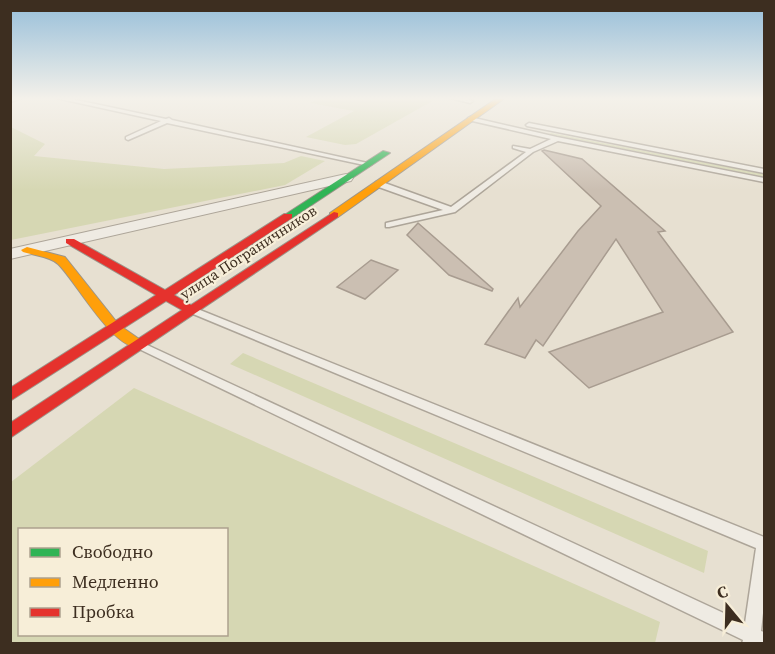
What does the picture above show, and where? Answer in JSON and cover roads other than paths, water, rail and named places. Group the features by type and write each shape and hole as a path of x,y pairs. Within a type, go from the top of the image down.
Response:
{"main road":[{"name":"улица Пограничников","path":"10,432 379,184 457,129"},
{"name":"улица Пограничников","path":"10,396 399,145"},
{"path":"70,241 103,257 163,297 190,309"},
{"path":"19,252 61,259 114,328 140,345"}],"street":[{"path":"19,252 346,178"}],"lane":[{"path":"128,138 150,129"},
{"path":"208,129 369,164"},
{"path":"517,129 557,139 765,180"},
{"path":"535,129 765,171"},
{"path":"389,225 452,210 531,151 557,139"},
{"path":"514,147 531,151"},
{"path":"379,184 452,210"},
{"path":"140,345 756,640 764,543 190,309"}]}
